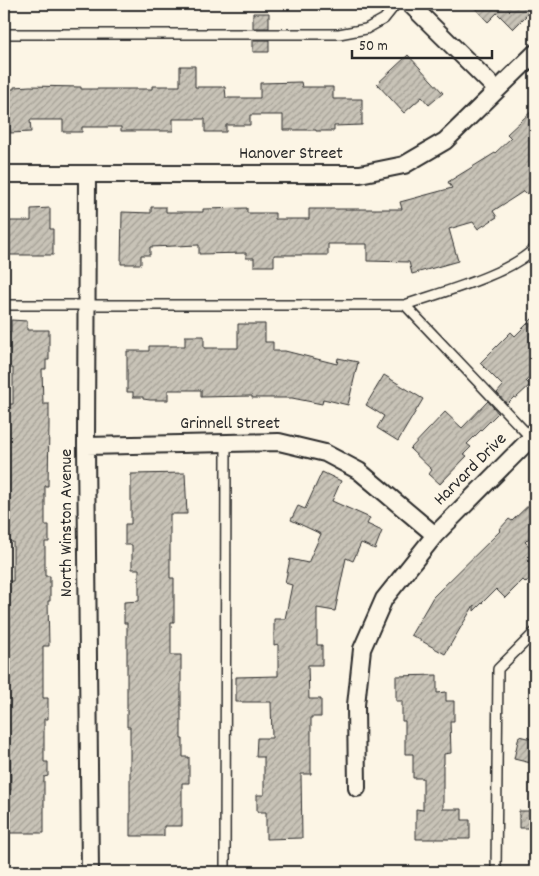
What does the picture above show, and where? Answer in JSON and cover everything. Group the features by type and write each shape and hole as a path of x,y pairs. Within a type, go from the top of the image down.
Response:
{"street":[{"path":"410,4 497,90"},
{"name":"Hanover Street","path":"4,174 360,174 404,165 445,141 535,54"},
{"name":"North Winston Avenue","path":"87,174 86,446 90,872"},
{"name":"Harvard Drive","path":"357,788 356,705 362,649 384,599 434,535 533,436"},
{"name":"Grinnell Street","path":"86,446 279,442 326,453 359,471 434,535"}],"lane":[{"path":"4,34 338,34 366,29 384,19 396,4"},
{"path":"4,305 405,305 509,267 526,257 535,248"},
{"path":"405,305 533,436"},
{"path":"225,872 226,443"},
{"path":"496,872 498,669 535,632"}],"building":[{"path":"471,4 535,4 535,7 513,29 497,13 488,22"},
{"path":"253,13 269,13 269,28 253,28"},
{"path":"253,40 269,40 269,52 253,52"},
{"path":"408,55 443,93 429,105 422,97 404,113 377,84"},
{"path":"180,66 195,66 195,87 225,87 226,98 260,98 260,83 301,82 302,87 333,87 333,99 362,99 362,125 334,126 334,131 283,130 283,115 250,115 250,125 226,125 226,132 205,132 205,119 173,119 173,131 121,131 121,127 82,127 82,132 63,132 63,120 30,120 31,132 10,133 9,124 4,124 4,89 30,86 81,87 81,89 152,89 152,86 180,86"},
{"path":"535,108 535,186 527,194 524,191 493,211 497,217 478,229 473,222 449,229 458,261 412,274 409,262 367,261 367,244 328,244 328,255 274,255 274,266 254,266 254,258 246,258 246,253 199,254 199,245 150,247 150,255 141,255 141,264 121,264 122,212 151,213 151,207 166,207 166,212 203,212 203,209 247,208 247,213 275,213 275,219 309,219 309,209 402,209 400,202 452,188 448,182 495,153 511,138 507,134"},
{"path":"50,208 50,229 53,229 53,255 8,255 8,221 31,221 31,209"},
{"path":"535,316 535,371 526,381 530,385 507,404 497,393 503,386 480,363 511,332 515,336"},
{"path":"11,320 27,321 27,330 49,330 49,360 46,360 46,369 42,369 43,404 49,404 48,486 45,486 45,525 49,525 49,542 45,542 45,576 50,576 50,601 48,601 49,646 43,646 43,698 48,698 48,719 44,719 44,762 48,762 48,776 44,777 44,833 4,833 4,790 11,790 10,759 4,759 4,581 13,581 13,542 9,542 9,523 4,523 4,439 6,439 6,404 13,404 13,368 4,368 4,332 11,332"},
{"path":"238,324 265,324 265,342 273,342 273,351 285,351 337,364 338,358 358,362 348,405 323,399 322,404 292,398 252,398 252,396 201,397 201,390 168,390 168,400 150,400 143,399 143,397 133,397 133,392 127,392 127,351 149,351 149,346 185,346 185,336 204,336 204,348 238,348"},
{"path":"384,375 423,399 398,441 377,428 384,416 366,405"},
{"path":"488,401 498,413 467,444 471,447 464,454 467,456 440,484 429,474 432,470 410,449 445,412 462,428"},
{"path":"322,472 341,481 332,501 370,518 367,524 382,531 375,549 361,543 353,561 346,558 335,611 317,608 317,645 322,645 322,665 308,665 309,699 321,699 321,717 311,717 311,774 301,774 302,838 266,839 266,812 257,812 257,795 264,795 264,757 256,757 257,738 272,738 271,702 236,702 236,677 278,676 278,644 274,645 274,619 285,619 292,585 285,583 290,559 308,563 321,534 291,520 298,506 305,509"},
{"path":"185,473 187,514 170,514 170,578 174,578 174,622 171,622 171,655 181,655 181,739 183,739 183,757 189,757 189,783 182,783 182,826 164,826 164,836 130,836 130,727 127,727 127,623 124,623 124,602 139,601 139,569 132,569 132,545 125,545 125,524 131,524 131,474"},
{"path":"535,499 535,532 525,542 535,551 535,573 526,583 523,580 505,598 496,589 474,611 474,605 445,654 411,635 433,597 500,531 509,519 512,521"},
{"path":"437,675 437,693 446,692 446,701 454,701 454,721 450,721 451,753 444,754 443,809 462,809 462,820 470,820 470,839 416,839 416,809 423,810 423,778 413,778 413,754 405,754 405,721 402,721 402,701 396,701 396,676"},
{"path":"519,736 535,740 535,764 514,759"},
{"path":"519,811 535,811 535,828 519,828"}]}
